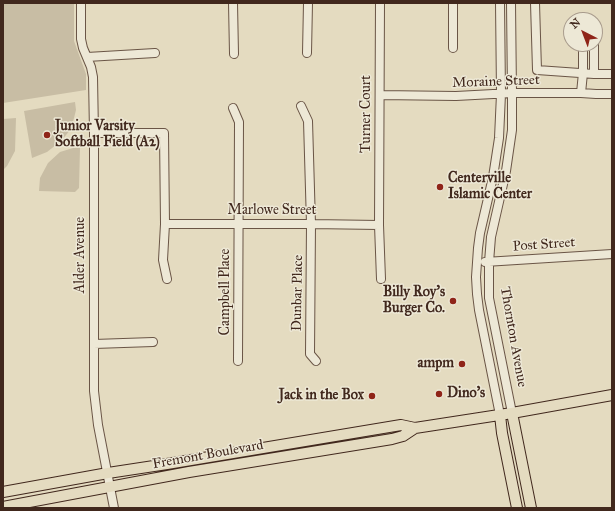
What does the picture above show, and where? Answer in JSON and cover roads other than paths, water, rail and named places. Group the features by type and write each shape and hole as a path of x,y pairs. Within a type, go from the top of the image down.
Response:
{"main road":[{"name":"Fremont Boulevard","path":"3,492 108,473 401,425 416,428 612,395"},
{"name":"Thornton Avenue","path":"512,413 531,508"},
{"name":"Thornton Avenue","path":"500,415 502,433 517,508"},
{"name":"Fremont Boulevard","path":"3,507 189,472 392,439 403,436 416,428"}],"street":[{"name":"Alder Avenue","path":"80,3 81,39 83,48 88,57 93,77 94,391 98,425 114,508"},
{"path":"233,3 234,54"},
{"path":"307,53 308,3"},
{"name":"Turner Court","path":"380,3 379,225 381,278"},
{"path":"453,3 453,48"},
{"name":"Thornton Avenue","path":"500,3 499,138 493,177 480,233 477,263 477,294 479,310 500,415"},
{"name":"Thornton Avenue","path":"511,3 512,130 506,171 491,237 489,298 512,413"},
{"path":"534,3 536,70 612,74"},
{"path":"581,92 583,52"},
{"path":"594,52 594,74"},
{"path":"88,57 155,53"},
{"name":"Moraine Street","path":"380,96 456,96 512,93 581,92 612,94"},
{"name":"Dunbar Place","path":"302,106 308,121 312,224 310,354 316,361"},
{"name":"Campbell Place","path":"233,108 239,122 238,361"},
{"path":"94,133 164,133 165,224 163,260 167,279"},
{"name":"Marlowe Street","path":"165,224 379,225"},
{"name":"Post Street","path":"477,263 612,254"},
{"path":"94,344 153,342"}],"place":[{"name":"Junior Varsity Softball Field (A2)","path":"47,135"},
{"name":"Centerville Islamic Center","path":"440,187"},
{"name":"Billy Roy's Burger Co.","path":"453,301"},
{"name":"ampm","path":"462,364"},
{"name":"Dino's","path":"439,394"},
{"name":"Jack in the Box","path":"372,396"}]}
